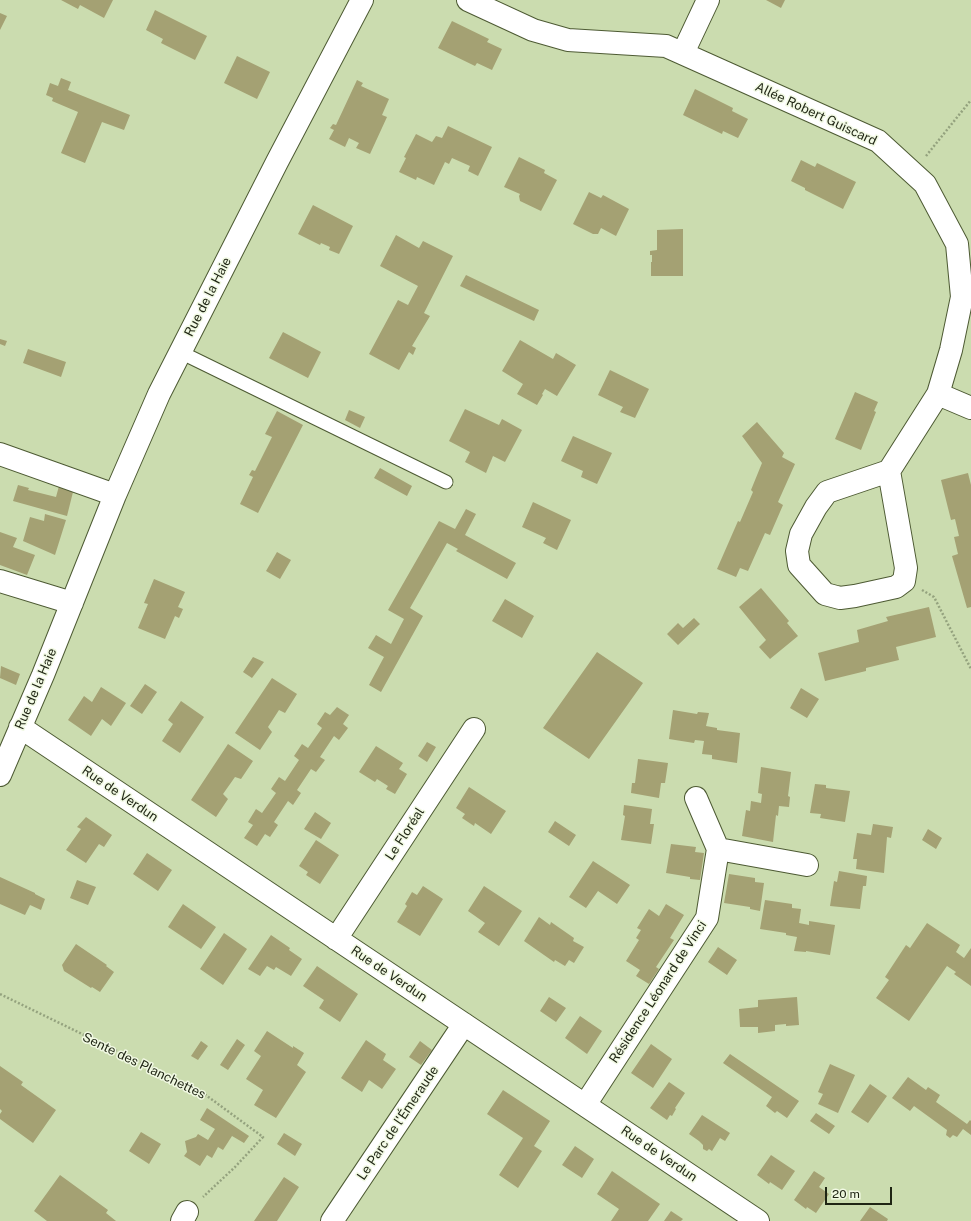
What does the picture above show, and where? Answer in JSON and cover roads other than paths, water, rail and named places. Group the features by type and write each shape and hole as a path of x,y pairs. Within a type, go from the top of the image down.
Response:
{"street":[{"name":"Rue de la Haie","path":"0,775 46,668 116,495 159,394 277,162 362,0"},
{"name":"Allée Robert Guiscard","path":"468,0 534,30 568,40 666,46 878,141 925,184 957,244 962,298 951,350 938,394 889,471"},
{"path":"683,53 708,0"},
{"path":"938,394 971,408"},
{"path":"0,454 116,495"},
{"path":"889,471 906,568 904,580 896,587 855,596 840,598 825,594 799,565 798,551 801,534 816,507 827,492 889,471"},
{"path":"0,581 72,603"},
{"name":"Rue de Verdun","path":"20,727 758,1221"},
{"name":"Le Floréal","path":"336,939 474,729"},
{"path":"696,798 718,848 807,865"},
{"name":"Résidence Léonard de Vinci","path":"585,1105 707,918 718,848"},
{"name":"Le Parc de l'Émeraude","path":"332,1221 464,1024"}],"lane":[{"path":"180,352 446,482"}]}
